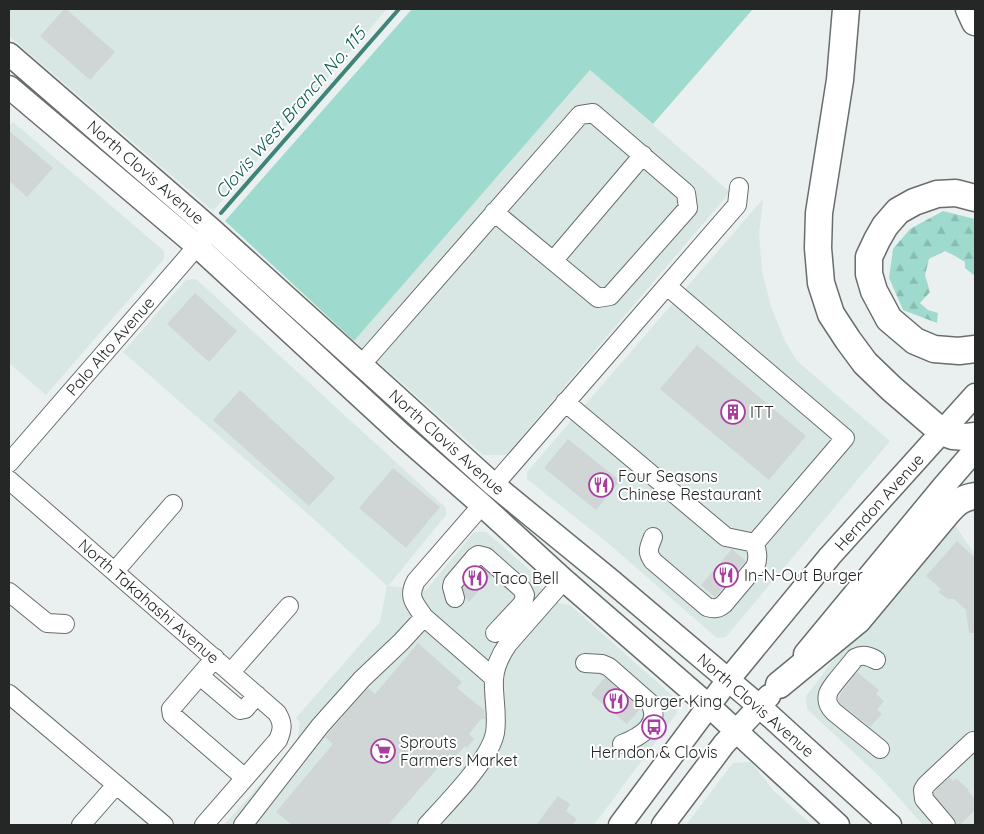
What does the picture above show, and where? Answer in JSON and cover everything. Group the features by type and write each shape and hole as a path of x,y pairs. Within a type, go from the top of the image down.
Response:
{"highway":[{"path":"846,9 840,80 819,213 818,248 821,283 831,314 865,363 942,432 966,438 975,436"},
{"path":"969,9 975,22"},
{"path":"975,198 956,193 937,194 898,210 885,226 869,257 874,291 889,319 915,341 934,349 959,351 975,349"},
{"path":"779,685 858,620 956,503 964,497 975,496"}],"main road":[{"name":"North Clovis Avenue","path":"9,54 211,229 494,485 759,706 890,825"},
{"name":"North Clovis Avenue","path":"9,87 197,246 401,434 564,580 709,706 836,824"},
{"name":"Herndon Avenue","path":"620,825 728,680 830,556 975,395"},
{"path":"663,825 721,747 779,685 975,450"},
{"path":"482,505 488,501 498,504 555,549 609,579"}],"street":[{"path":"360,365 494,212 580,114 593,113 686,192 688,208 610,296 598,298 494,212"},
{"path":"553,261 643,155"},
{"path":"494,485 738,205 739,187"},
{"name":"Palo Alto Avenue","path":"9,463 211,229"},
{"path":"666,286 845,438 755,543"},
{"path":"565,402 726,537 755,543"},
{"name":"North Takahashi Avenue","path":"9,480 277,712 283,726 278,740 245,778"},
{"path":"115,571 173,504"},
{"path":"482,505 416,581 412,597 424,617 494,678"},
{"path":"653,537 648,549 648,555 653,561 708,607 713,609 724,604 755,567 758,561 758,553 755,543"},
{"path":"455,598 452,587 453,583 475,557 478,556 486,557 515,582 524,592 523,603 495,633"},
{"path":"427,825 480,763 491,746 496,722 494,678 499,660 508,644 564,580"},
{"path":"9,592 47,623 65,624"},
{"path":"231,672 289,606"},
{"path":"243,825 320,726 362,679 424,617"},
{"path":"876,660 868,656 855,658 828,693 827,700 829,707 834,712 880,749"},
{"path":"204,825 245,778 172,716 171,709 215,658"},
{"path":"585,663 602,664 609,667 650,703 653,708 652,722 642,734 636,739 622,744"},
{"path":"200,676 240,710 245,710 257,695"},
{"path":"9,694 164,825"},
{"path":"946,825 924,799 923,790 973,741"},
{"path":"81,825 116,785"}],"shaded area":[{"path":"9,9 387,9 213,211 9,36"},
{"path":"590,70 730,192 506,455 483,455 354,341"},
{"path":"13,122 164,251 164,259 46,395 9,363 9,126"},
{"path":"763,199 759,234 762,271 771,307 785,341 797,361 890,441 726,637 717,638 609,544 527,479 527,472"},
{"path":"196,279 446,508 446,515 388,586 426,590 474,532 486,532 539,578 540,587 559,603 570,605 675,698 677,713 594,825 224,825 297,743 300,722 296,718 380,622 387,586 316,521 123,352 186,280"},
{"path":"951,519 975,555 975,825 923,825 881,778 807,709 806,696 849,640"},
{"path":"751,762 774,791 812,825 686,825 733,763"}],"green space":[{"path":"412,9 753,9 653,124 590,70 354,341 225,221"},
{"path":"943,211 975,219 975,276 965,268 965,262 945,251 929,259 925,275 930,292 920,303 928,310 938,313 937,323 903,310 889,278 893,249 910,229"}],"building":[{"path":"64,9 115,52 90,80 40,36"},
{"path":"9,131 53,168 27,197 9,181"},
{"path":"195,293 237,331 209,362 167,324"},
{"name":"ITT","path":"697,345 806,436 769,480 660,389"},
{"path":"240,390 335,478 309,506 213,420"},
{"path":"568,439 620,481 596,510 544,468"},
{"path":"393,468 440,507 406,548 359,508"},
{"path":"957,541 975,558 975,633 969,633 966,610 954,599 948,599 938,592 941,589 926,576"},
{"name":"In-N-Out Burger","path":"732,549 746,561 715,597 701,585"},
{"path":"481,567 491,576 469,602 465,598 463,587"},
{"name":"Sprouts Farmers Market","path":"418,643 462,682 457,688 484,710 485,719 481,719 469,734 474,739 467,748 465,746 454,758 450,754 388,825 292,825 276,812 333,744 325,737 368,688 375,694"},
{"path":"857,672 879,690 876,694 884,701 877,710 882,714 870,727 838,700"},
{"name":"Burger King","path":"605,677 640,709 627,724 591,694"},
{"path":"950,777 953,781 956,778 969,790 975,799 975,810 960,825 956,824 954,818 934,795 934,792"},
{"path":"558,796 570,804 566,811 577,819 572,825 536,825"}],"waterway":[{"name":"Clovis West Branch No. 115","path":"221,213 399,9"}],"place":[{"name":"ITT","path":"733,412"},
{"name":"Four Seasons Chinese Restaurant","path":"601,485"},
{"name":"In-N-Out Burger","path":"726,575"},
{"name":"Taco Bell","path":"475,578"},
{"name":"Burger King","path":"616,701"},
{"name":"Herndon & Clovis","path":"654,727"},
{"name":"Sprouts Farmers Market","path":"383,751"}]}
